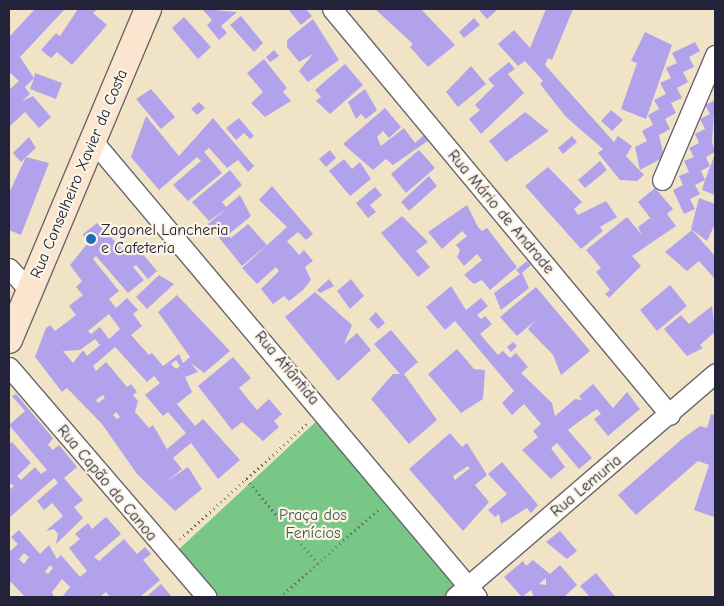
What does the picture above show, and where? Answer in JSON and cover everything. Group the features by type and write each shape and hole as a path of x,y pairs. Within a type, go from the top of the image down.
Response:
{"street":[{"name":"Rua Conselheiro Xavier da Costa","path":"9,340 148,9"},
{"name":"Rua Mário de Andrade","path":"332,9 670,415"},
{"path":"662,180 715,55"},
{"name":"Rua Atlântida","path":"93,141 323,410 393,496 467,594"},
{"path":"9,268 30,291"},
{"name":"Rua Capão da Canoa","path":"9,367 166,552 207,597"},
{"name":"Rua Lemuria","path":"467,594 715,373"}],"path":[{"path":"166,552 323,410"},
{"path":"246,480 318,564"},
{"path":"280,597 393,496"}],"green space":[{"name":"Praça dos Fenícios","path":"322,416 460,586 446,597 216,597 176,552"}],"building":[{"path":"35,9 65,9 20,57 34,78 25,87 30,94 22,101 33,96 51,117 39,128 25,112 9,127 9,90 19,81 9,72 9,37"},
{"path":"78,9 98,9 93,13 107,25 72,65 57,52 51,58 41,50 56,33 60,36"},
{"path":"202,9 237,12 221,26 227,33 219,40 207,25 212,20"},
{"path":"288,9 306,9 312,16 301,25"},
{"path":"375,9 421,9 455,45 428,67 410,47 413,44"},
{"path":"478,9 495,9 496,11 487,19"},
{"path":"546,9 573,9 552,60 548,58 545,65 614,142 618,136 632,146 626,156 644,175 637,181 620,180 598,153 603,149 566,117 540,84 543,81 525,61 518,66 498,44 514,30 530,48"},
{"path":"241,16 263,43 254,52 230,25"},
{"path":"184,17 211,47 198,59 172,28"},
{"path":"474,18 480,25 464,38 459,32"},
{"path":"313,19 339,60 308,82 299,71 313,54 299,62 287,47 287,40"},
{"path":"645,32 672,45 646,119 621,109 637,63 631,61"},
{"path":"695,42 700,51 689,57 694,67 683,72 688,82 677,88 682,98 671,103 676,113 665,119 670,129 659,135 664,157 640,170 635,147 647,141 642,131 653,125 648,115 659,109 654,100 666,94 660,83 671,78 666,68 677,63 672,53"},
{"path":"274,50 279,56 270,62 266,57"},
{"path":"264,59 287,88 283,92 291,101 265,117 251,103 263,92 247,73"},
{"path":"509,62 515,69 508,74 524,93 481,134 469,119 480,110 475,105 494,86 488,79"},
{"path":"345,64 363,85 330,114 316,101 321,97 315,90"},
{"path":"471,66 486,84 458,107 446,92"},
{"path":"35,73 62,83 56,99 30,89"},
{"path":"151,89 175,117 161,129 136,99"},
{"path":"365,89 377,110 366,119 361,114 356,119 348,102"},
{"path":"715,100 712,142 715,152 706,157 710,166 701,171 705,180 695,185 700,194 690,199 695,209 684,214 673,190 683,185 679,176 689,172 684,161 694,157 689,148 699,143 695,134 705,129 700,119 710,114 705,105"},
{"path":"199,102 205,108 197,115 191,109"},
{"path":"385,108 401,127 389,138 383,131 377,137 381,146 404,128 415,143 424,135 429,140 393,165 386,159 373,170 343,144"},
{"path":"611,110 623,120 612,131 601,121"},
{"path":"525,112 549,131 506,162 489,141"},
{"path":"146,116 179,156 213,118 254,166 248,172 238,160 227,168 209,148 204,152 222,173 188,201 173,185 201,161 197,157 159,190 131,157"},
{"path":"239,118 254,136 250,139 244,133 236,140 226,128"},
{"path":"572,136 577,142 563,154 558,148"},
{"path":"29,137 36,148 21,162 13,153"},
{"path":"330,150 336,158 326,167 319,159"},
{"path":"419,150 435,168 406,193 391,174"},
{"path":"715,154 715,195 702,190"},
{"path":"26,157 49,163 21,235 9,230 9,193"},
{"path":"344,159 352,169 360,162 371,179 350,196 329,171"},
{"path":"600,161 607,170 585,188 578,180"},
{"path":"548,167 582,202 574,209 578,215 606,201 617,217 600,227 603,231 581,249 525,186"},
{"path":"230,170 242,185 222,202 226,207 240,195 251,216 228,235 231,238 248,224 267,245 242,266 208,224 226,209 209,221 192,202"},
{"path":"429,176 437,186 409,211 401,202"},
{"path":"272,186 313,234 306,240 298,232 287,241 299,255 304,250 313,261 305,267 311,280 303,290 289,301 284,296 273,304 261,289 279,271 276,267 257,284 242,268 287,227 259,200"},
{"path":"375,187 382,195 370,205 376,212 368,218 356,203"},
{"path":"655,188 673,209 667,214 676,226 632,256 641,266 609,298 605,294 610,290 596,272 601,268 586,250 627,217 642,235 638,227 650,218 655,224 638,202"},
{"path":"699,198 715,204 715,224 707,241 691,229"},
{"path":"467,205 478,227 482,231 487,228 517,267 490,290 482,280 474,284 464,275 482,260 477,254 464,266 457,257 460,250 456,245 467,236 462,231 442,249 428,232"},
{"path":"402,216 428,242 416,251 430,267 418,277 381,233"},
{"path":"97,223 128,255 137,247 157,271 148,279 136,265 133,267 144,280 128,293 96,256 93,259 119,291 109,299 116,308 127,298 138,310 133,314 142,326 131,335 149,355 152,353 163,366 179,354 183,363 190,357 158,312 177,295 230,351 204,373 191,363 198,372 185,377 192,392 177,404 195,426 203,419 240,460 218,479 191,443 173,458 182,469 167,481 188,467 202,489 175,511 137,474 102,424 67,388 62,392 35,357 46,328 50,325 55,331 76,315 69,306 83,295 76,287 82,281 70,265 87,244 83,234","holes":["109,314 120,329 109,339 100,327 91,334 88,331","95,339 100,345 87,356 83,350 73,363 63,351 80,350","115,347 147,382 154,376 160,383 145,395 163,416 168,412 186,433 167,449 153,425 149,428 135,412 138,401 133,395 137,392 131,384 127,387 106,362 96,371 93,366","176,360 180,366 176,369 171,364","103,395 105,398 98,403 96,400","116,412 120,417 117,419 113,415"]},
{"path":"692,230 715,256 715,279 699,261 687,271 665,252"},
{"path":"527,261 531,265 522,273 529,288 501,310 494,293 520,274 516,270"},
{"path":"159,275 174,284 147,309 136,297"},
{"path":"329,279 334,286 320,293 317,290"},
{"path":"351,279 364,296 350,309 337,291"},
{"path":"670,285 687,306 657,331 640,310"},
{"path":"451,286 466,310 481,298 488,306 477,315 481,319 485,316 492,324 480,334 498,355 503,351 510,358 516,353 528,367 521,373 552,403 555,416 575,399 582,400 579,396 593,384 613,408 627,392 640,409 608,436 594,419 601,414 597,409 568,430 592,458 579,469 557,443 551,448 565,467 551,479 522,450 538,437 533,431 541,424 524,404 512,415 502,403 514,391 455,321 445,330 426,307"},
{"path":"536,287 590,351 561,375 553,355 528,329 536,320 517,336 500,317"},
{"path":"315,292 352,325 344,344 357,333 371,350 338,381 285,317"},
{"path":"712,306 715,332 700,345 703,348 687,356 664,329 681,315 689,324"},
{"path":"376,312 385,323 378,329 369,319"},
{"path":"391,330 418,362 404,374 437,420 409,444 371,399 393,374 400,374 374,344"},
{"path":"513,342 517,346 511,352 507,347"},
{"path":"457,349 474,369 485,370 483,399 461,413 428,374"},
{"path":"233,357 251,378 239,388 257,410 269,399 282,414 274,421 279,427 263,441 242,422 232,430 198,386"},
{"path":"16,394 53,438 48,445 53,450 59,445 77,467 64,478 83,500 74,507 83,518 56,544 58,534 54,529 46,531 63,516 52,503 44,510 37,501 58,483 54,478 9,518 9,490 14,486 9,483 9,445 12,442 31,463 17,476 21,480 35,467 41,474 47,470 9,425 25,411 12,396"},
{"path":"711,414 715,415 714,517 694,510 709,465 698,461 636,515 618,495 682,439 700,426 707,428"},
{"path":"450,433 462,447 467,443 487,475 475,485 489,502 463,531 409,469","holes":["468,466 470,468 455,480 453,476"]},
{"path":"502,462 538,505 531,513 527,508 501,524 499,514 495,517 488,510 507,494 488,474"},
{"path":"106,517 121,534 94,557 99,561 124,539 137,554 145,547 151,554 143,560 160,580 140,597 110,597 106,592 100,597 62,597 70,587 62,579 52,592 54,597 25,597 11,582 9,585 9,552 18,544 11,537 19,530 40,554 49,545 57,559 61,555 80,577 87,571 69,548 80,539 75,534 88,523 92,529","holes":["24,553 29,557 24,564 19,559","50,565 53,568 48,574 45,572"]},
{"path":"560,531 577,551 567,559 546,542"},
{"path":"533,560 550,574 560,565 577,585 564,597 534,597 531,590 522,597 504,577 523,561 526,566","holes":["546,578 546,585 539,584"]},
{"path":"596,573 616,597 590,597 580,586"},
{"path":"161,584 172,597 146,597"}],"place":[{"name":"Zagonel Lancheria e Cafeteria","path":"91,239"}]}
